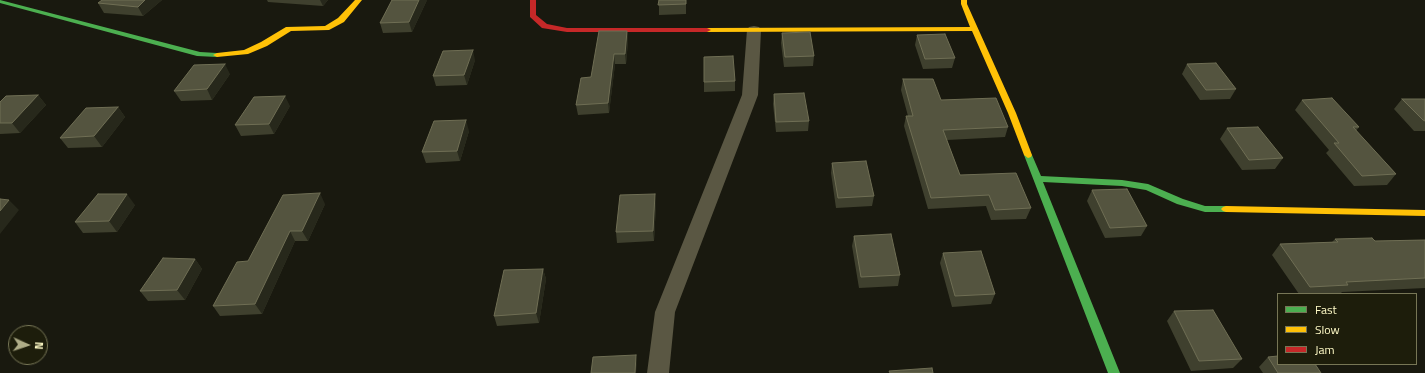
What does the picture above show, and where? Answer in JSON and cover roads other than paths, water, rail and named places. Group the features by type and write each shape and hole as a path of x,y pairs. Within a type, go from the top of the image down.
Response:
{"street":[{"path":"4,1 200,54 213,56 245,52 264,44 289,29 326,28 341,20 359,0"},
{"path":"533,0 532,16 545,26 567,30 975,30"},
{"path":"964,0 964,4 975,30 1012,113 1114,373"},
{"path":"658,373 665,312 741,116 749,100 754,30"},
{"path":"1038,179 1122,183 1148,187 1180,202 1205,209 1425,212"}]}
